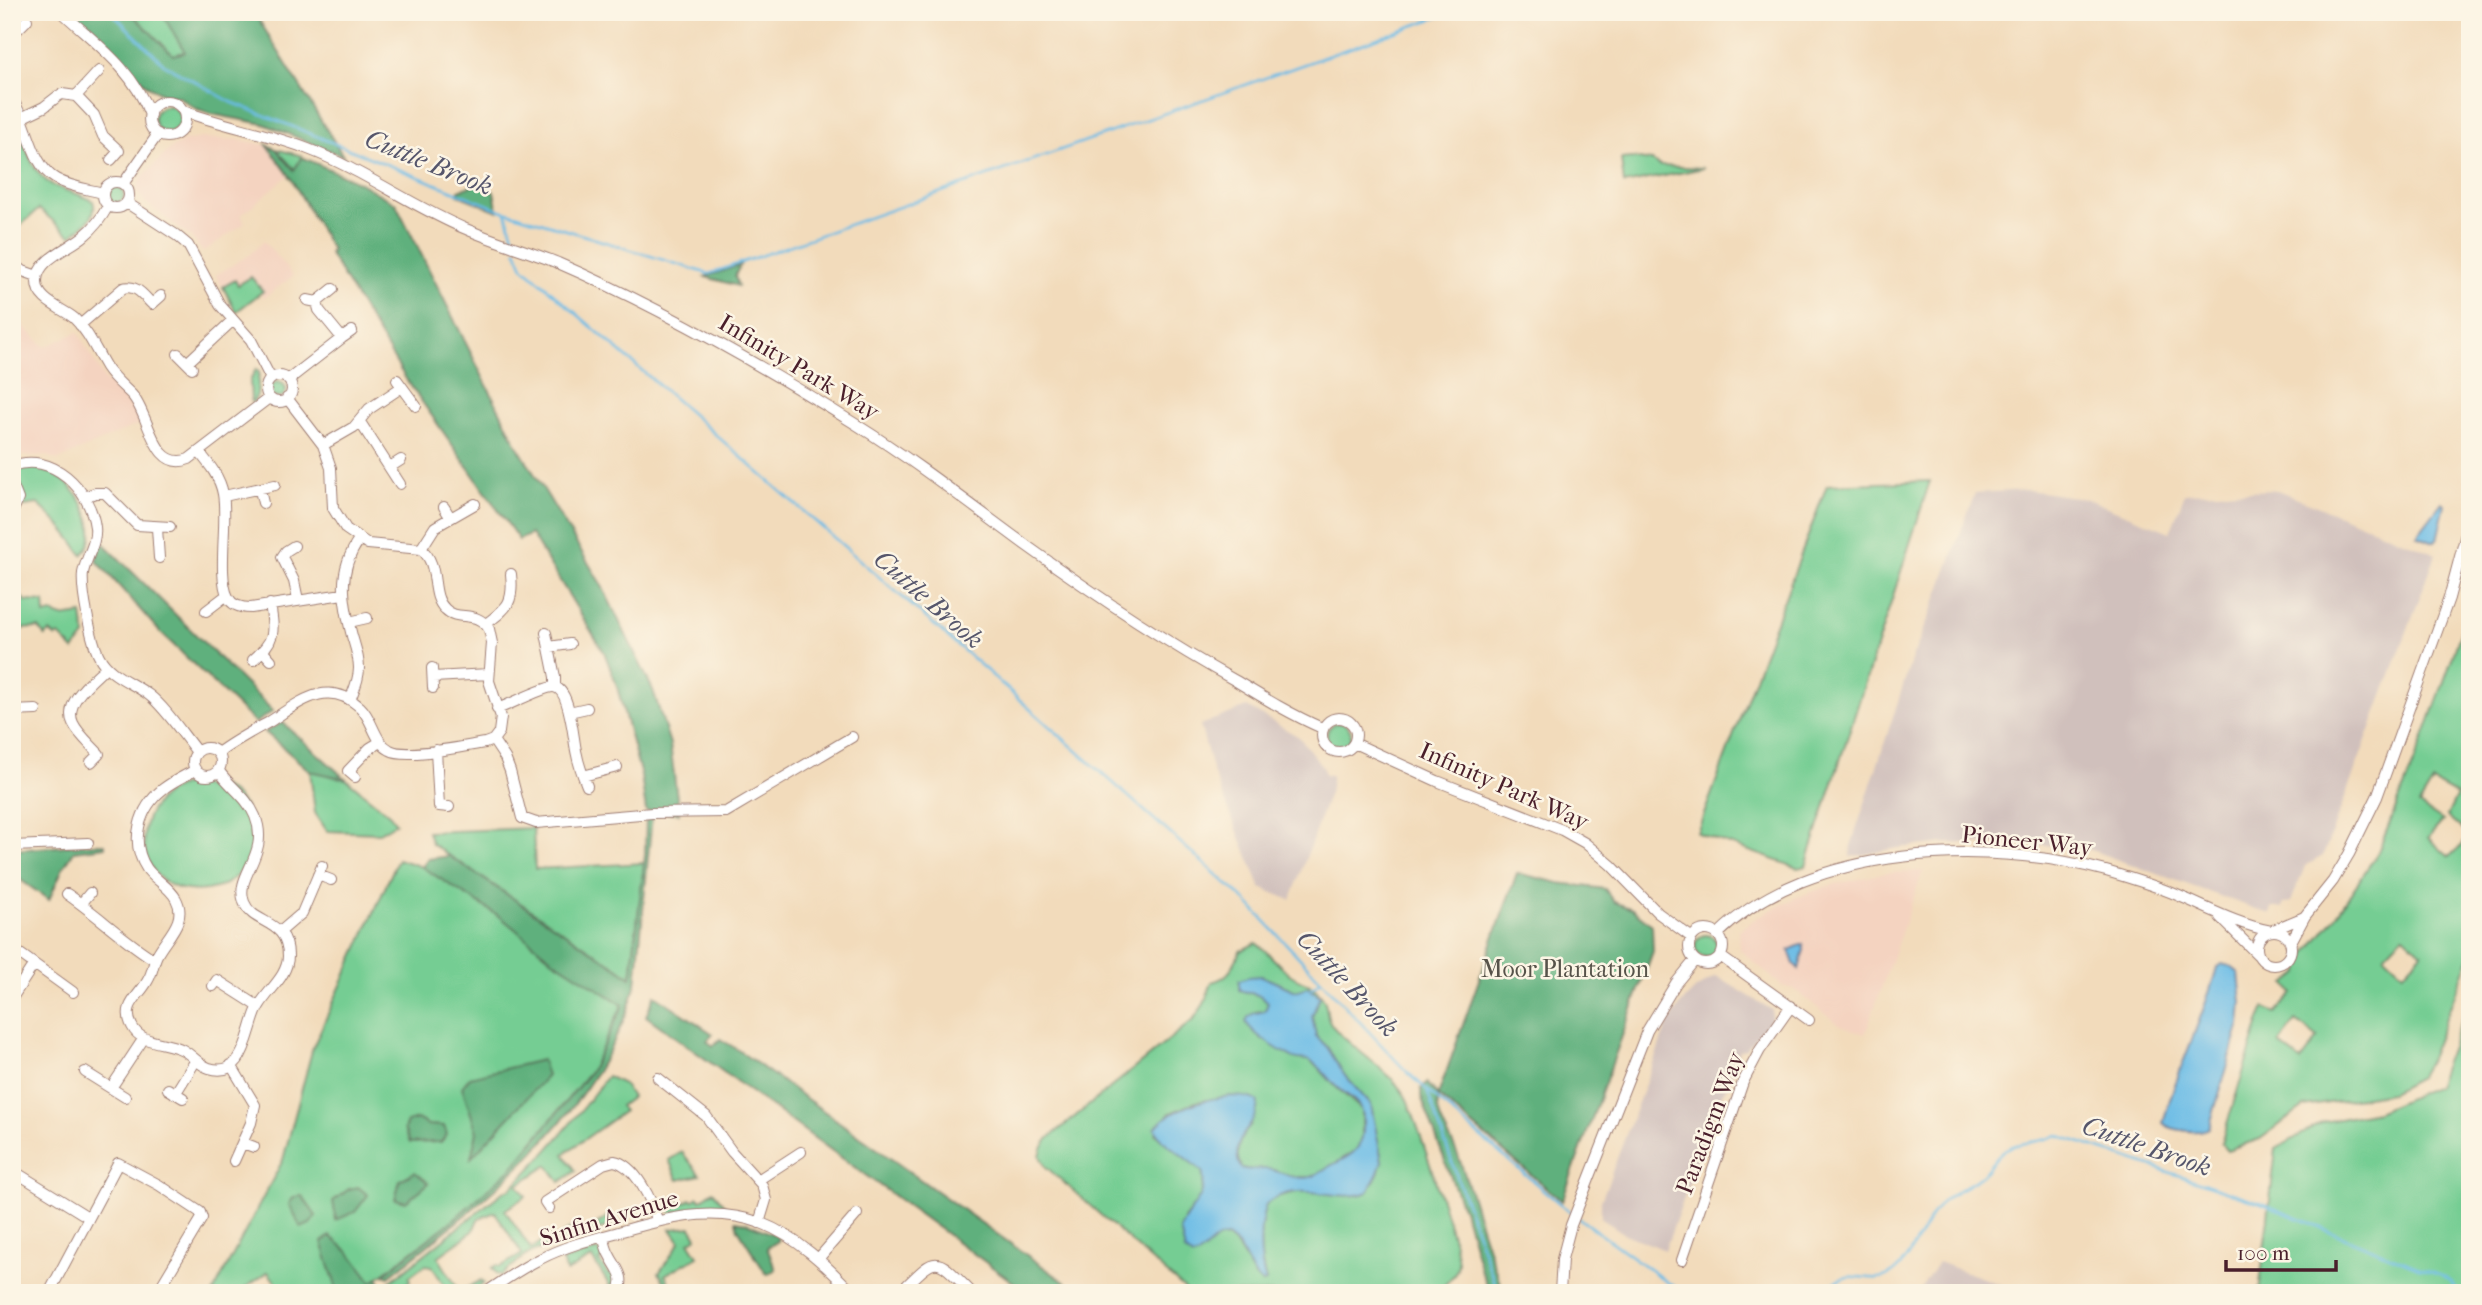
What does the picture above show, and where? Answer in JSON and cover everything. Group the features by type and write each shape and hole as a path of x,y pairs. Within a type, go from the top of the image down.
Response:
{"street":[{"path":"62,12 113,58 137,87 150,115 151,126 158,134 170,137 182,129 185,120 183,111 175,103 163,102 137,87"},
{"path":"13,33 27,20"},
{"path":"76,96 99,71"},
{"path":"23,117 44,107 58,96 76,96 94,115 103,136 121,148 111,160"},
{"path":"12,99 23,117 39,162 50,175 67,184 103,193"},
{"path":"150,115 154,106 163,102"},
{"name":"Infinity Park Way","path":"183,111 313,151 424,209 499,242 556,263 653,308 775,374 909,460 1037,554 1134,620 1221,673 1322,728"},
{"name":"Infinity Park Way","path":"182,129 193,124 214,121"},
{"path":"123,184 158,134"},
{"path":"110,183 123,184 128,190 127,203 120,208 108,206 103,200 103,193 110,183"},
{"path":"127,203 188,245 214,295 251,340 271,379"},
{"path":"108,206 93,228 51,260 37,276 37,287 43,296 80,325 109,371 142,407 161,453 172,461 189,459 269,398"},
{"path":"13,263 23,271 37,276"},
{"path":"80,325 127,286 136,289 148,307 161,296"},
{"path":"333,289 312,301 342,338"},
{"path":"178,354 190,366 233,320"},
{"path":"288,380 352,331"},
{"path":"282,377 288,380 291,391 287,398 278,402 269,398 266,384 271,379 282,377"},
{"path":"323,445 360,422 369,409 399,384 416,406"},
{"path":"218,753 308,697 332,694 349,700 367,715 380,742 388,750 401,754 485,743 497,736 501,725 491,690 491,634 486,624 475,617 454,615 444,609 438,598 430,558 421,548 380,546 359,540 341,522 333,508 331,468 323,445 287,398"},
{"path":"360,422 400,484"},
{"path":"199,452 216,474 224,496 224,584 230,601 239,607 251,608 343,594"},
{"path":"390,467 401,460"},
{"path":"12,466 33,462 51,466 66,476 85,497 96,531 83,572 83,590 94,646 106,667 151,696 197,752"},
{"path":"12,484 18,499 12,513"},
{"path":"224,496 275,485"},
{"path":"260,490 263,503"},
{"path":"85,497 94,493 105,493 137,525 170,527"},
{"path":"421,548 435,527 475,504"},
{"path":"444,507 450,517"},
{"path":"158,528 159,558"},
{"path":"2305,916 2262,935 2257,942 2259,956 2265,962 2278,964 2289,956 2291,943 2305,916 2333,881 2377,797 2449,598 2466,534"},
{"path":"349,700 357,684 359,665 343,594 346,563 359,540"},
{"path":"282,557 294,546"},
{"path":"282,557 295,582 298,600"},
{"path":"270,558 282,557"},
{"path":"486,624 510,603 518,587 511,574"},
{"path":"206,611 227,595"},
{"path":"253,660 274,635 270,604"},
{"path":"349,622 367,618"},
{"path":"546,633 555,687 563,693 585,781 617,767"},
{"path":"549,647 570,644"},
{"path":"263,651 271,660"},
{"path":"92,762 99,754 73,724 71,710 79,695 106,667"},
{"path":"433,677 489,674"},
{"path":"498,709 555,687"},
{"path":"569,712 587,708"},
{"path":"12,711 36,710"},
{"path":"1331,719 1348,720 1355,730 1354,743 1345,751 1333,752 1322,740 1322,728 1331,719"},
{"path":"493,740 510,771 520,814 529,822 652,813 726,812 852,737"},
{"path":"348,771 370,748 380,742"},
{"name":"Infinity Park Way","path":"1354,743 1562,830 1585,843 1658,912 1691,937"},
{"path":"210,748 218,753 222,762 219,771 207,777 195,770 193,761 197,752 210,748"},
{"path":"436,750 439,807"},
{"path":"195,770 161,790 146,807 140,821 138,841 142,860 152,876 175,896 179,907 178,924 155,960 147,983 133,999 129,1010 133,1028 144,1038 180,1048 209,1068 228,1067 242,1055 258,1006 281,975 287,961 286,946 280,932 270,922 253,914 244,901 243,884 255,859 259,829 247,802 219,771"},
{"path":"12,846 88,843"},
{"name":"Pioneer Way","path":"1718,934 1746,911 1769,897 1816,877 1889,859 1946,853 2011,855 2104,871 2157,887 2252,927 2272,930"},
{"path":"280,932 302,913 320,871 331,880"},
{"path":"81,904 89,893"},
{"path":"67,894 155,960"},
{"name":"Pioneer Way","path":"2217,914 2259,956"},
{"path":"1700,930 1718,934 1723,945 1720,956 1711,963 1695,960 1688,950 1691,937 1700,930"},
{"path":"2272,930 2286,935 2291,943"},
{"path":"12,948 73,992"},
{"path":"1720,956 1810,1020"},
{"path":"1560,1293 1563,1249 1570,1225 1647,1031 1676,983 1695,960"},
{"path":"12,998 34,964"},
{"path":"218,979 258,1006"},
{"name":"Paradigm Way","path":"1682,1260 1743,1082 1760,1050 1791,1006"},
{"path":"111,1088 144,1038"},
{"path":"175,1094 196,1060"},
{"path":"228,1067 255,1105 255,1113 234,1161"},
{"path":"85,1072 125,1097"},
{"path":"658,1078 703,1113 732,1152 764,1188 766,1197 759,1223"},
{"path":"243,1143 254,1147"},
{"path":"758,1180 801,1152"},
{"path":"548,1208 545,1202 603,1164 614,1161 628,1166 652,1202 657,1220"},
{"path":"49,1293 118,1163 159,1185 200,1212 202,1218 157,1293"},
{"path":"12,1170 88,1217"},
{"name":"Sinfin Avenue","path":"485,1293 542,1258 657,1220 705,1213 734,1216 783,1233 818,1259 853,1293"},
{"path":"818,1259 858,1214"},
{"path":"603,1236 609,1255 622,1276 618,1293"},
{"path":"899,1293 928,1265 939,1263 948,1267 972,1293"}],"shaded area":[{"path":"201,138 240,140 266,145 289,175 241,215 245,223 203,252 192,238 146,203 137,191 144,175 170,149 184,141"},
{"path":"264,241 293,276 264,298 260,293 236,312 216,275 249,255"},
{"path":"12,314 45,347 78,332 105,380 134,410 141,423 58,460 44,455 22,456 12,446"},
{"path":"2028,490 2087,499 2170,532 2185,493 2277,490 2436,554 2323,856 2305,866 2291,902 2284,903 2282,908 2272,908 2270,914 2060,839 2055,846 2018,842 1945,843 1850,857 1851,846 1912,658 1975,493"},
{"path":"1247,707 1299,737 1322,766 1325,775 1331,775 1331,787 1291,900 1261,888 1213,772 1200,725"},
{"path":"1923,871 1865,1034 1838,1024 1794,989 1782,986 1740,950 1739,930 1761,915 1795,898 1831,885 1885,873"},
{"path":"1716,976 1772,1010 1771,1018 1746,1049 1740,1050 1729,1070 1733,1076 1720,1098 1665,1250 1625,1234 1601,1218 1601,1201 1667,1026 1682,1003 1696,989"},
{"path":"1938,1262 2024,1293 1918,1293"}],"green space":[{"path":"71,12 130,12 173,55 185,52 161,12 254,12 343,156 264,124 211,114 195,108 179,97 165,95 148,86"},
{"path":"130,12 161,12 186,52 173,55"},
{"path":"167,106 176,110 180,119 176,128 167,132 158,128 154,119 158,110"},
{"path":"22,133 34,167 46,180 93,201 92,216 71,236 39,209 12,233 12,136"},
{"path":"267,145 276,149 294,170 302,157 360,183 396,204 518,447 601,584 653,690 670,744 679,813 646,811 641,776 616,683 604,652 531,534 519,540 406,379 329,253 332,250 289,175"},
{"path":"276,149 302,156 295,170"},
{"path":"1621,159 1651,161 1661,166 1704,168 1624,184"},
{"path":"479,183 494,192 498,211 458,195 459,190"},
{"path":"116,187 122,189 122,201 116,203 110,201 108,195 110,189"},
{"path":"740,265 735,276 738,286 705,277"},
{"path":"251,277 263,291 236,312 223,287 235,280 238,285"},
{"path":"256,369 259,372 257,395 253,403 250,381"},
{"path":"278,382 284,384 284,396 278,398 272,396 270,390 272,384"},
{"path":"32,467 62,479 83,504 91,526 91,536 82,555 62,528 38,504 24,506 16,473 17,469"},
{"path":"1930,481 1806,866 1798,868 1697,833 1827,485"},
{"path":"102,542 273,711 255,723 160,632 96,560"},
{"path":"12,589 26,601 44,602 45,615 52,613 62,617 82,614 85,636 74,650 59,635 56,637 50,632 45,636 39,628 12,629"},
{"path":"2470,602 2470,836 2447,816 2457,795 2433,782 2419,805 2443,821 2428,838 2449,857 2470,837 2470,956 2431,1056 2419,1078 2391,1093 2304,1107 2260,1139 2227,1150 2221,1143 2265,1008 2275,1013 2293,994 2286,984 2299,974 2308,951 2334,919 2378,852 2421,746","holes":["2403,935 2422,953 2403,973 2384,955","2296,1021 2318,1038 2301,1061 2279,1044"]},
{"path":"283,722 346,779 310,771 265,732"},
{"path":"1339,723 1347,727 1351,735 1347,743 1339,747 1331,743 1327,735 1331,727"},
{"path":"310,771 346,779 396,823 379,833 327,831 315,813"},
{"path":"193,783 207,787 216,784 236,796 248,813 253,831 251,850 244,867 230,881 212,889 188,890 168,884 154,872 146,856 144,838 147,820 156,803 172,790"},
{"path":"652,816 636,984 619,1030 597,1073 569,1112 502,1183 389,1276 384,1274 452,1221 511,1169 591,1071 623,1005 553,960 502,918 422,867 428,859 449,856 631,977 645,855 646,819"},
{"path":"533,828 535,869 644,863 631,977 432,844 428,832"},
{"path":"105,844 105,847 74,851 49,900 12,874 12,850"},
{"path":"398,859 422,867 502,918 553,960 623,1004 591,1071 511,1169 452,1221 358,1293 283,1293 268,1272 238,1293 213,1293 283,1160 313,1047"},
{"name":"Moor Plantation","path":"1517,873 1559,883 1605,889 1614,902 1632,909 1652,925 1653,951 1562,1201 1438,1096 1441,1120 1459,1158 1504,1293 1491,1293 1481,1271 1467,1221 1421,1096 1421,1089 1427,1083 1438,1095"},
{"path":"1706,935 1714,938 1717,946 1714,954 1706,957 1698,954 1695,946 1698,938"},
{"path":"1256,943 1291,975 1315,989 1324,1000 1329,1020 1335,1029 1390,1077 1405,1096 1435,1181 1458,1264 1452,1277 1435,1293 1189,1293 1045,1166 1040,1156 1049,1138 1193,1020 1204,1004 1212,982 1227,974 1240,951","holes":["1261,976 1296,991 1307,987 1320,996 1312,1016 1316,1036 1327,1047 1345,1076 1371,1105 1382,1161 1368,1192 1301,1191 1276,1198 1266,1204 1261,1233 1262,1263 1266,1281 1263,1283 1256,1278 1237,1246 1227,1237 1185,1251 1184,1219 1204,1193 1203,1171 1156,1134 1170,1113 1196,1102 1232,1096 1251,1124 1238,1144 1241,1168 1249,1171 1272,1170 1296,1177 1313,1177 1355,1151 1362,1142 1362,1110 1317,1066 1308,1060 1298,1059 1261,1038 1255,1012 1265,1011 1268,1003 1261,996 1246,992"]},
{"path":"655,995 713,1034 707,1041 713,1046 720,1039 735,1048 1080,1293 1028,1293 646,1016"},
{"path":"2470,997 2470,1293 2259,1293 2276,1149 2323,1122 2377,1112 2436,1086"},
{"path":"542,1060 547,1076 471,1158 477,1132 462,1087 470,1077"},
{"path":"607,1076 623,1084 632,1097 620,1106 624,1111 564,1154 576,1171 560,1182 548,1165 518,1185 526,1196 505,1210 531,1249 552,1235 555,1239 578,1224 585,1232 610,1215 616,1224 534,1251 502,1275 492,1268 497,1265 500,1267 522,1254 495,1212 478,1219 473,1231 438,1257 460,1292 481,1280 484,1283 470,1293 449,1293 432,1266 425,1265 393,1293 382,1293 386,1285 510,1189 561,1135"},
{"path":"417,1119 428,1125 444,1126 447,1134 441,1142 410,1143 404,1129 407,1122"},
{"path":"682,1152 700,1175 678,1180 669,1160"},
{"path":"415,1172 429,1183 406,1202 395,1199 400,1180"},
{"path":"358,1187 368,1195 355,1212 336,1220 333,1201 349,1189"},
{"path":"713,1191 728,1209 704,1208 671,1213 667,1206 682,1201 685,1203 690,1199 692,1201 698,1197 701,1200"},
{"path":"302,1196 316,1216 310,1224 301,1228 289,1204 294,1197"},
{"path":"736,1221 777,1236 778,1241 767,1248 776,1269 768,1274 765,1272 738,1229"},
{"path":"691,1227 697,1237 689,1242 698,1256 665,1275 672,1288 669,1290 659,1273 680,1242 671,1229"},
{"path":"330,1236 350,1253 372,1282 379,1278 380,1283 367,1293 338,1293 322,1242"},
{"path":"595,1251 602,1252 605,1257 599,1261 609,1275 615,1271 618,1278 614,1293 602,1293 610,1286 592,1258 566,1272 562,1261"}],"water":[{"path":"2442,502 2445,504 2437,540 2434,542 2417,535"},
{"path":"1803,944 1804,950 1799,969 1789,950"},
{"path":"2222,964 2239,973 2242,1003 2240,1024 2209,1128 2179,1130 2163,1123 2217,967"},
{"path":"1261,976 1296,991 1307,987 1320,996 1312,1016 1316,1036 1327,1047 1345,1076 1371,1105 1382,1161 1368,1192 1343,1196 1292,1193 1279,1196 1266,1204 1261,1233 1266,1282 1263,1283 1256,1278 1238,1246 1227,1237 1218,1238 1197,1256 1193,1257 1185,1251 1180,1229 1203,1188 1202,1171 1162,1140 1155,1129 1173,1113 1188,1106 1220,1097 1235,1096 1258,1102 1253,1119 1240,1141 1238,1158 1241,1168 1270,1169 1304,1178 1314,1176 1349,1156 1358,1147 1363,1132 1363,1119 1357,1103 1335,1085 1316,1064 1280,1050 1260,1037 1246,1022 1251,1015 1265,1011 1268,1003 1261,996 1239,990 1239,980"}],"waterway":[{"name":"Cuttle Brook","path":"111,12 164,64 231,102 506,212 515,243"},
{"path":"508,212 709,274 1452,12"},
{"name":"Cuttle Brook","path":"516,250 523,267 986,670 1245,900 1407,1072 1571,1213"},
{"path":"1311,988 1321,981"},
{"path":"1427,1091 1498,1293"},
{"name":"Cuttle Brook","path":"1824,1293 1842,1279 1875,1278 1892,1273 1905,1260 1945,1199 1981,1176 2006,1149 2057,1135 2259,1202 2442,1275 2451,1282 2457,1293"},
{"name":"Cuttle Brook","path":"1577,1217 1686,1293"}]}
